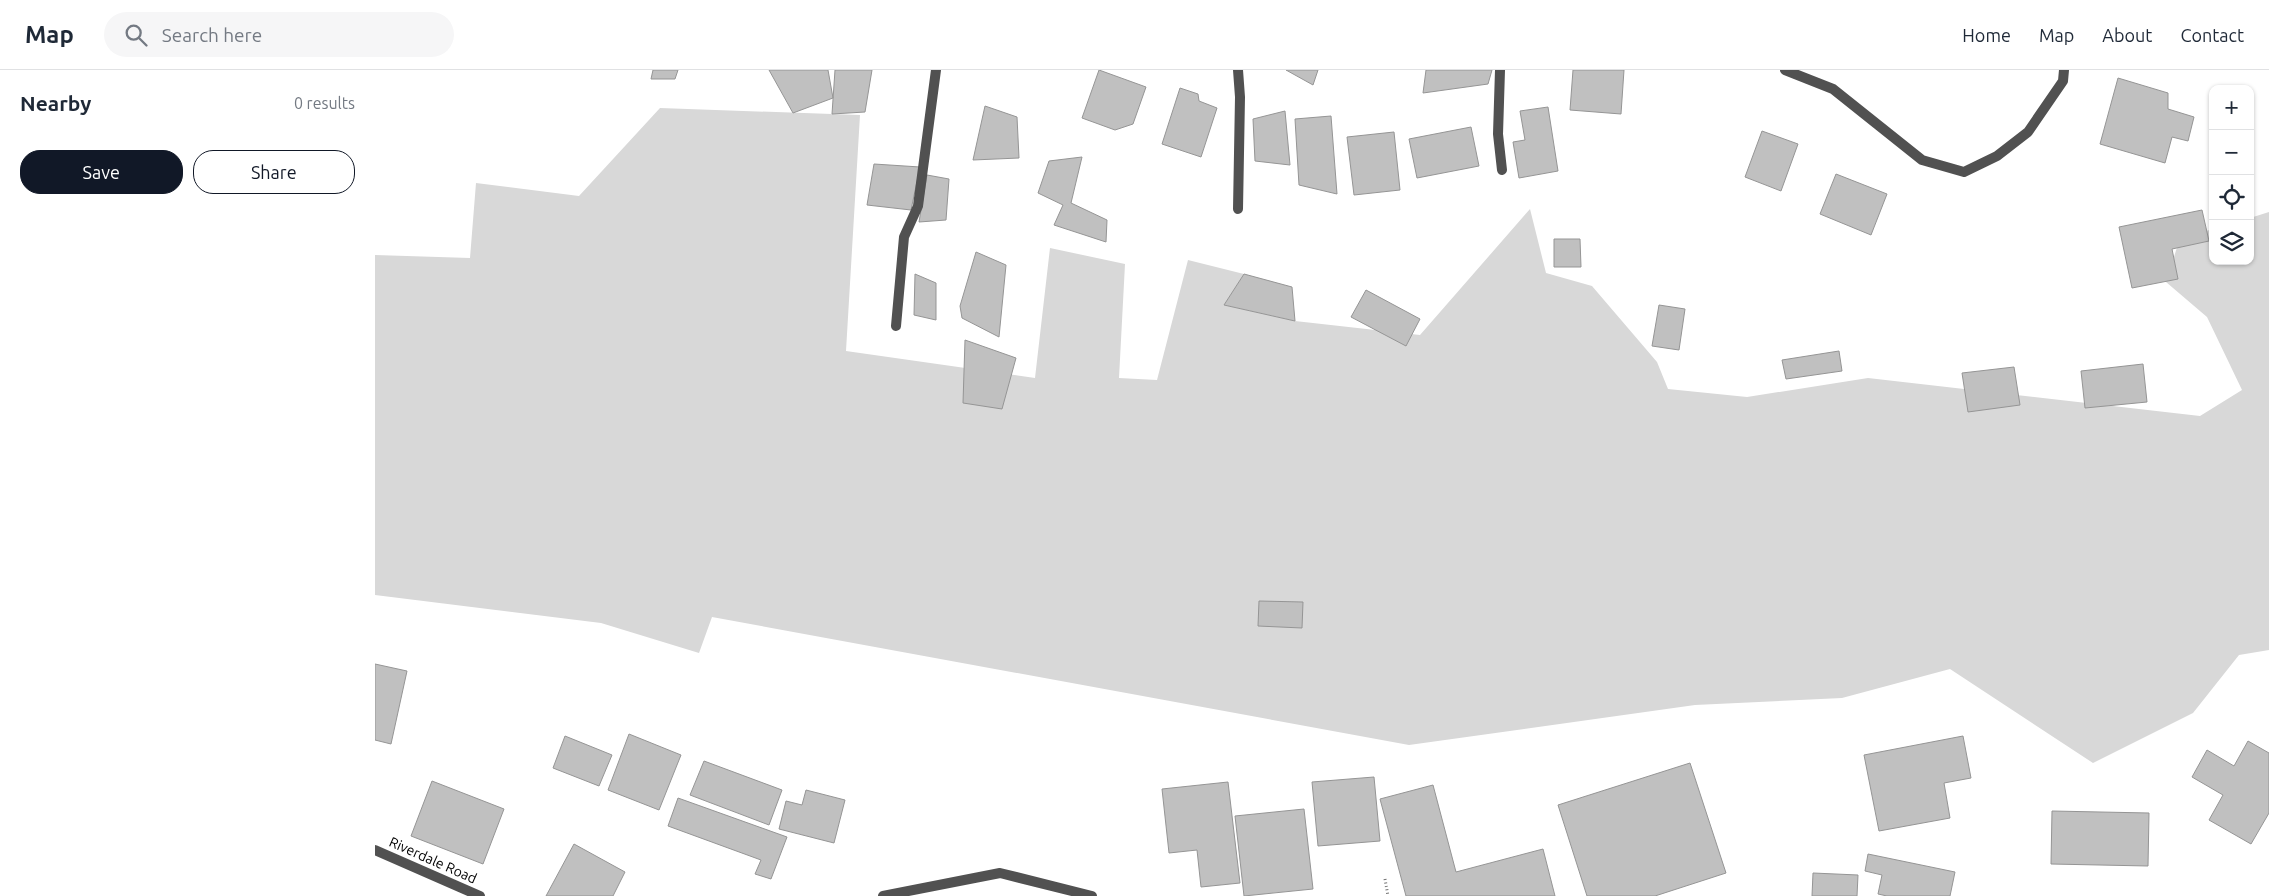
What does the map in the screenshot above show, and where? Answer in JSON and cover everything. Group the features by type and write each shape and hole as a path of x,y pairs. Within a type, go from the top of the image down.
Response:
{"street":[{"path":"897,326 904,237 918,206 937,70"},
{"path":"1238,70 1240,97 1238,209"},
{"path":"1500,70 1498,134 1503,170"},
{"path":"1785,70 1833,89 1922,160 1964,172 1997,156 2028,132 2063,81 2064,70"},
{"name":"Riverdale Road","path":"375,850 480,896"},
{"path":"883,896 1000,873 1092,896"}],"path":[{"path":"1385,879 1388,896"}],"shaded area":[{"path":"660,108 860,115 846,351 1035,378 1050,248 1125,264 1119,378 1157,380 1188,260 1244,274 1224,305 1295,321 1420,335 1530,209 1546,273 1592,286 1657,362 1668,389 1747,397 1868,378 2200,416 2242,390 2207,317 2166,282 2180,238 2209,230 2209,265 2254,265 2254,217 2269,212 2269,650 2239,655 2193,713 2093,763 1950,669 1842,698 1695,705 1409,745 712,617 699,653 601,623 375,595 375,255 470,258 476,183 579,196"}],"building":[{"path":"653,70 678,70 675,79 651,79"},
{"path":"769,70 828,70 833,98 793,113"},
{"path":"835,70 872,70 865,112 832,114"},
{"path":"1099,70 1146,87 1133,124 1115,130 1082,118"},
{"path":"1286,70 1318,70 1313,85"},
{"path":"1426,70 1492,70 1488,84 1423,93"},
{"path":"1573,70 1624,70 1621,114 1570,110"},
{"path":"2118,78 2168,93 2168,109 2194,117 2188,141 2172,137 2165,163 2100,144"},
{"path":"1180,88 1198,94 1199,101 1217,108 1201,157 1162,144"},
{"path":"985,106 1017,117 1019,158 973,160"},
{"path":"1548,107 1558,171 1519,178 1513,142 1525,140 1520,111"},
{"path":"1285,111 1290,165 1255,161 1253,119"},
{"path":"1331,116 1337,194 1299,185 1295,119"},
{"path":"1471,127 1479,166 1417,178 1409,139"},
{"path":"1762,131 1798,144 1781,191 1745,177"},
{"path":"1394,132 1400,190 1354,195 1347,137"},
{"path":"1082,157 1071,203 1107,220 1106,242 1054,225 1063,205 1038,193 1049,161"},
{"path":"874,164 920,167 911,210 867,205"},
{"path":"1836,174 1887,194 1871,235 1820,214"},
{"path":"927,175 949,179 946,220 919,222"},
{"path":"2202,210 2209,241 2172,249 2178,279 2132,288 2119,227"},
{"path":"1554,239 1580,239 1581,267 1554,267"},
{"path":"976,252 1006,265 999,337 962,318 960,306"},
{"path":"915,274 936,283 936,320 914,315"},
{"path":"1244,274 1292,287 1295,321 1224,305"},
{"path":"1366,290 1420,319 1406,346 1351,317"},
{"path":"1659,305 1685,309 1679,350 1652,346"},
{"path":"965,340 1016,358 1002,409 963,403"},
{"path":"1839,351 1842,371 1786,379 1782,360"},
{"path":"2143,364 2147,402 2085,408 2081,371"},
{"path":"2014,367 2020,405 1968,412 1962,373"},
{"path":"1259,601 1303,602 1302,628 1258,626"},
{"path":"375,664 407,671 391,744 375,740"},
{"path":"629,734 681,755 659,810 608,790"},
{"path":"565,736 612,755 599,786 553,768"},
{"path":"1963,736 1971,778 1944,783 1950,818 1879,831 1864,755"},
{"path":"2248,741 2269,753 2269,813 2251,844 2209,820 2223,795 2192,777 2207,750 2234,766"},
{"path":"704,761 782,790 769,825 690,795"},
{"path":"1690,763 1726,873 1655,896 1587,896 1558,805"},
{"path":"1374,777 1380,841 1318,846 1312,782"},
{"path":"432,781 504,809 483,864 411,836"},
{"path":"1228,782 1240,883 1201,887 1197,850 1169,853 1162,789"},
{"path":"1433,785 1456,872 1543,849 1555,896 1406,896 1380,799"},
{"path":"806,790 845,800 834,843 779,829 786,801 802,805"},
{"path":"678,798 787,837 771,879 755,874 761,860 668,826"},
{"path":"1304,809 1313,889 1244,896 1235,816"},
{"path":"2052,811 2149,813 2148,866 2051,864"},
{"path":"574,844 625,872 613,896 546,896"},
{"path":"1868,854 1955,872 1950,896 1887,896 1878,894 1882,875 1865,871"},
{"path":"1813,873 1858,875 1857,896 1812,896"}]}
